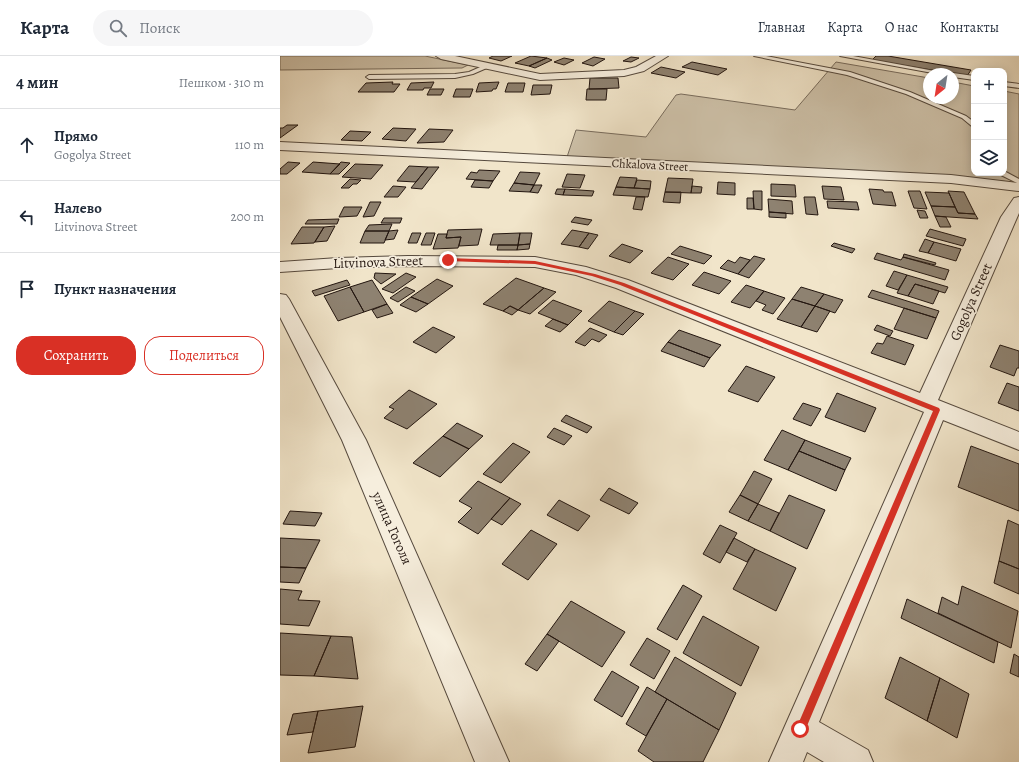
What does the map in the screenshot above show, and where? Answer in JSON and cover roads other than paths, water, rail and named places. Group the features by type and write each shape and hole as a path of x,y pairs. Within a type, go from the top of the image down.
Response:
{"street":[{"path":"441,56 540,77 616,74 640,69 663,56"},
{"name":"Chkalova Street","path":"280,146 952,179 1019,186"},
{"name":"Gogolya Street","path":"786,762 1008,218 1019,201"},
{"name":"Litvinova Street","path":"280,267 338,263 448,260 535,262 566,268 622,284 1019,441"},
{"name":"улица Гоголя","path":"280,299 354,440 492,762"},
{"path":"800,729 856,762"}],"lane":[{"path":"757,56 848,72 908,93 964,117 971,123"},
{"path":"843,56 923,70"},
{"path":"369,77 455,76 471,73 487,66"},
{"path":"959,76 971,78"},
{"path":"1007,84 1019,86"},
{"path":"1007,175 1019,182"}]}
